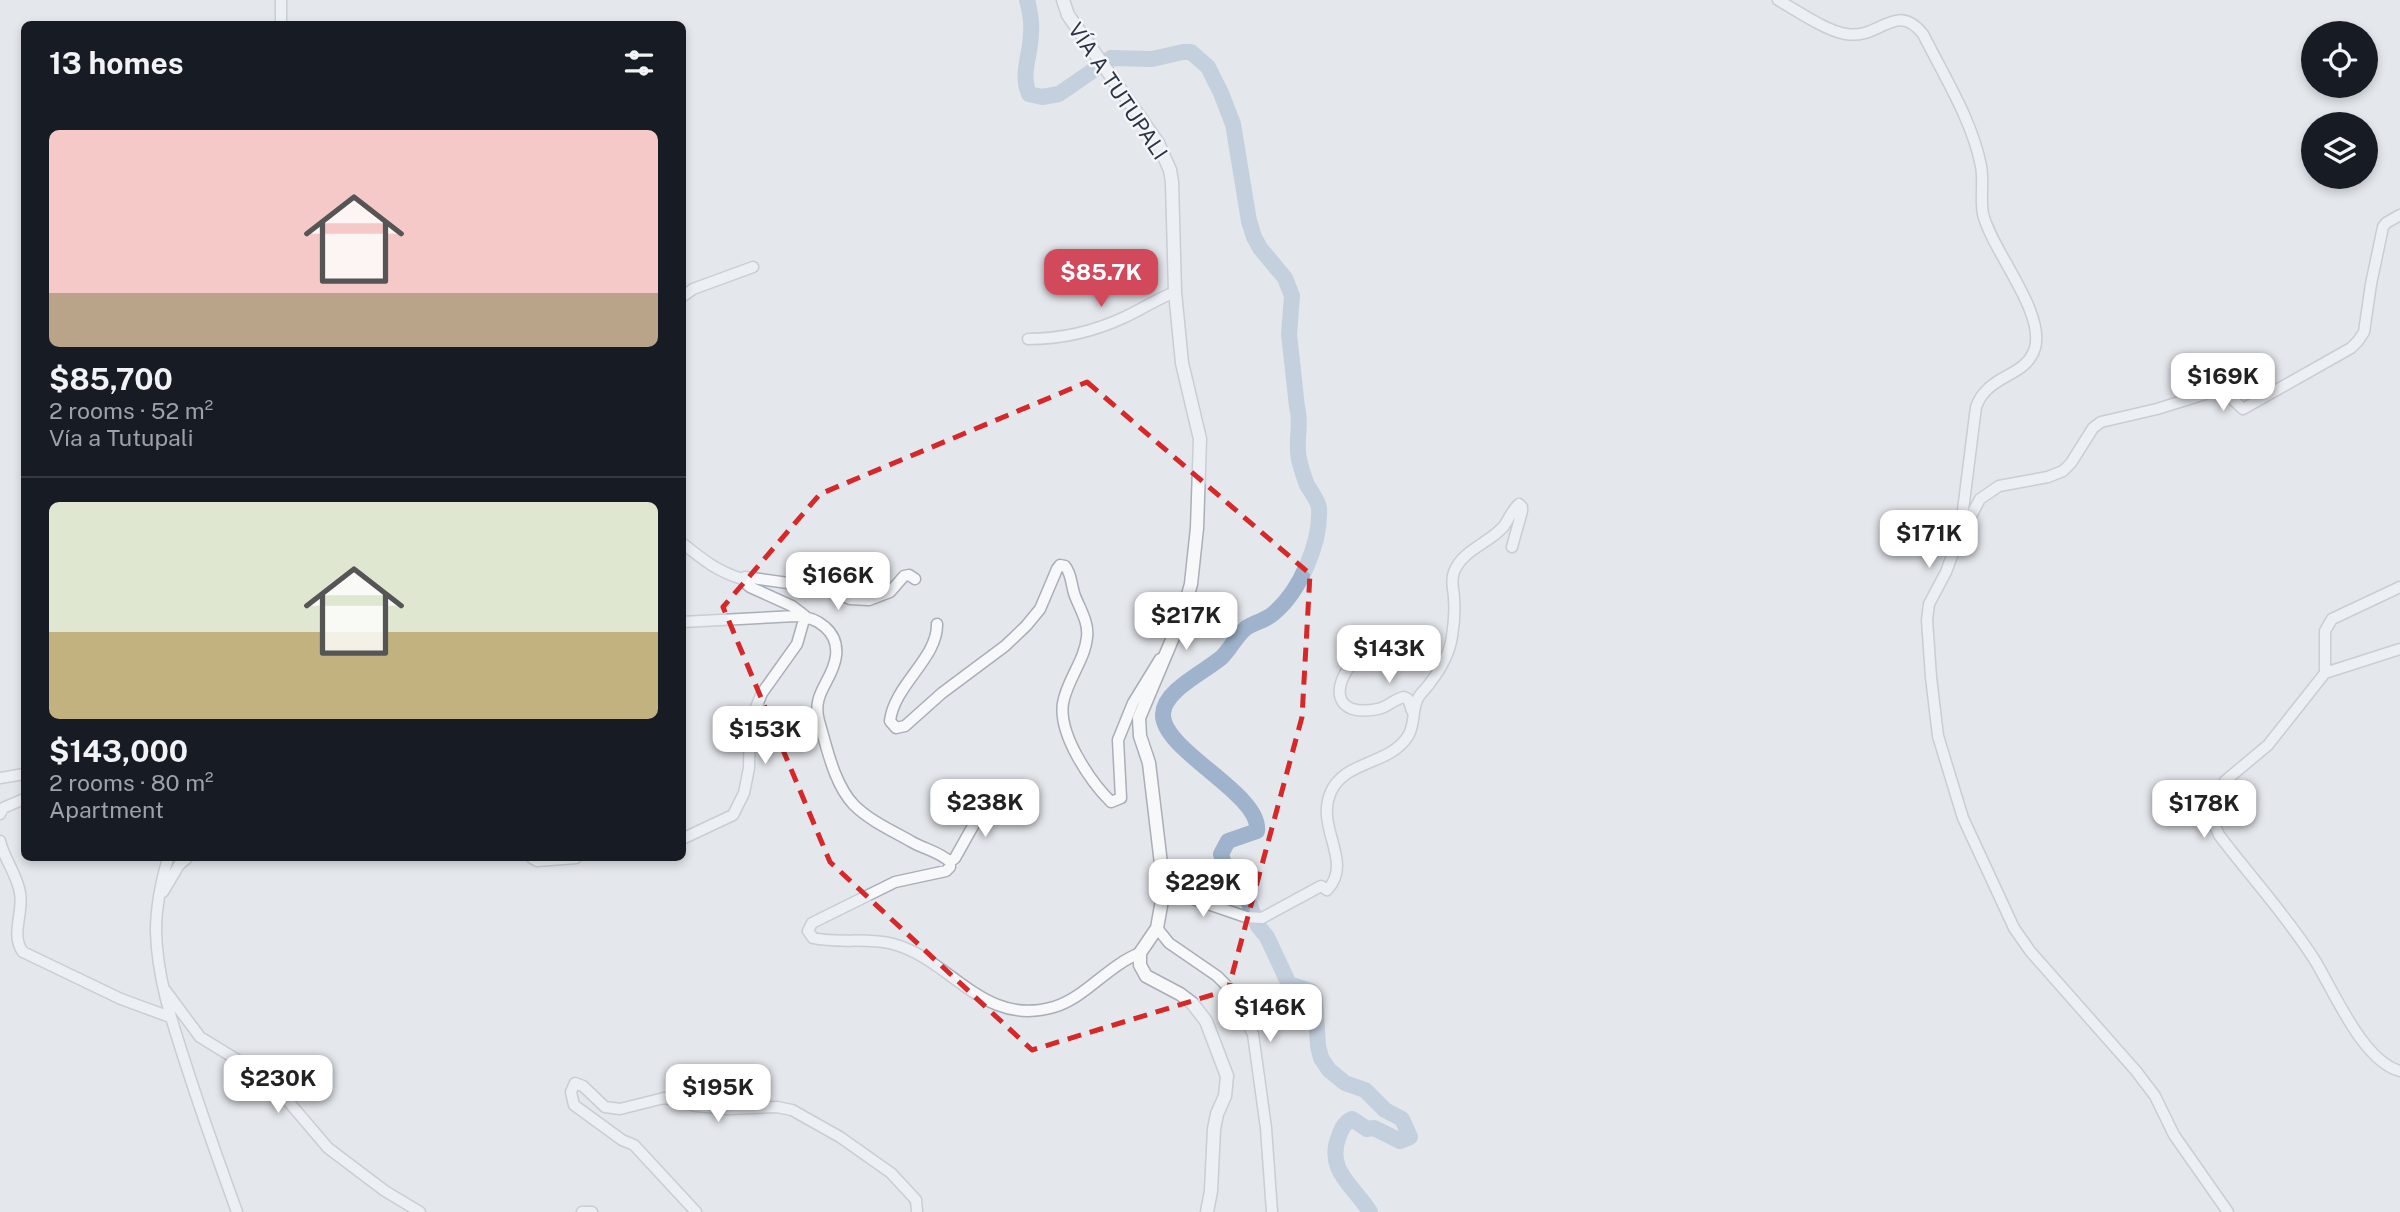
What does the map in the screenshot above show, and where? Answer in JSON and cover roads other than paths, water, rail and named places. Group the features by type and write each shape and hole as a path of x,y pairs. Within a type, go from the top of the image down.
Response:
{"street":[{"path":"281,0 281,21"},
{"name":"VÍA A TUTUPALI","path":"1063,0 1068,15 1158,143 1170,170 1175,292 1182,363 1200,439 1197,528 1191,584 1168,653 1139,718 1140,736 1149,763 1164,889 1157,929 1140,953"},
{"path":"1778,0 1847,35 1869,30 1898,13 1908,14 1917,22 1974,138 1982,169 1983,213 1992,236 2018,283 2036,335 2034,349 2026,363 1984,393 1976,407 1960,534"},
{"path":"2228,1212 2174,1136 2155,1096 2030,951 2014,928 1963,818 1938,736 1927,620 1929,604 1946,572 1960,534 1980,499 1999,486 2048,477 2063,471 2093,428 2101,422 2157,409 2218,390 2225,392 2244,409 2351,348 2364,332 2383,227 2400,215"},
{"path":"686,294 753,267"},
{"path":"1028,339 1048,339 1087,332 1175,292"},
{"path":"1164,889 1256,918 1321,886 1327,890 1338,865 1326,820 1334,785 1340,777 1396,750 1412,729 1417,698 1436,675 1450,648 1454,621 1451,583 1454,572 1478,545 1503,527 1519,505 1522,511 1512,548"},
{"path":"686,546 708,564 727,575 743,579 750,587 792,606 805,616"},
{"path":"937,624 937,634 923,661 902,690 891,712 890,721 897,728 905,726 1026,626 1040,609 1057,569 1060,565 1065,566 1084,619 1087,636 1063,704 1064,724 1087,773 1111,802 1121,798 1118,740 1133,703 1161,658 1168,653"},
{"path":"743,579 749,576 824,587 850,599 869,600 890,592 904,576 912,576 915,579"},
{"path":"2325,673 2325,631 2332,619 2400,587"},
{"path":"686,837 733,815 744,793 749,768 750,722 762,693 797,644 805,616"},
{"path":"686,622 805,616 825,626 835,646 836,657 820,692 816,708 845,794 860,810 877,822 950,862"},
{"path":"2400,649 2325,673 2268,745 2225,781 2209,812 2219,835 2313,958 2354,1030 2374,1053 2400,1071"},
{"path":"1355,660 1341,686 1344,706 1351,709 1380,709 1404,697 1408,699 1414,717"},
{"path":"0,778 21,774"},
{"path":"1021,811 997,799 987,801 946,871 895,882 811,923 809,934 821,940 849,939 894,944 925,959 969,991 988,1001 1028,1010 1046,1009 1068,1001 1122,960 1140,953 1140,965 1146,976 1180,994 1192,1003 1206,1021 1227,1076 1225,1096 1214,1129 1211,1192 1207,1212"},
{"path":"0,814 4,808 21,800"},
{"path":"0,841 20,892 17,939 23,952 121,999 170,1017"},
{"path":"167,861 158,900 157,945 163,988 170,1017 237,1212"},
{"path":"158,900 184,861"},
{"path":"1157,929 1169,943 1217,976 1229,988 1253,1034 1266,1128 1272,1212"},
{"path":"163,988 200,1037 270,1080 328,1148 385,1191 420,1212"},
{"path":"696,1212 634,1145 621,1140 574,1105 572,1092 575,1083 583,1086 605,1107 620,1109 664,1098 696,1106 728,1109 777,1107 792,1110 840,1137 891,1173 916,1200 917,1212"},
{"path":"582,1212 592,1212"}],"waterway":[{"path":"1027,0 1031,25 1026,71 1029,94 1042,97 1059,94 1111,58 1152,59 1191,52 1208,67 1233,124 1254,237 1285,278 1292,296 1289,334 1299,420 1298,452 1307,485 1319,508 1319,522 1312,551 1300,579 1283,604 1271,616 1246,628 1222,657 1178,689 1165,705 1163,714 1167,728 1178,742 1229,787 1254,817 1257,831 1228,841 1221,854 1224,864 1235,876 1249,903 1258,926 1267,937 1289,984 1311,991 1315,998 1321,1058 1329,1070 1345,1083 1365,1090 1385,1110 1402,1119 1410,1137 1400,1141 1374,1128 1367,1129 1352,1119 1342,1128 1336,1148 1338,1168 1370,1212"}]}
